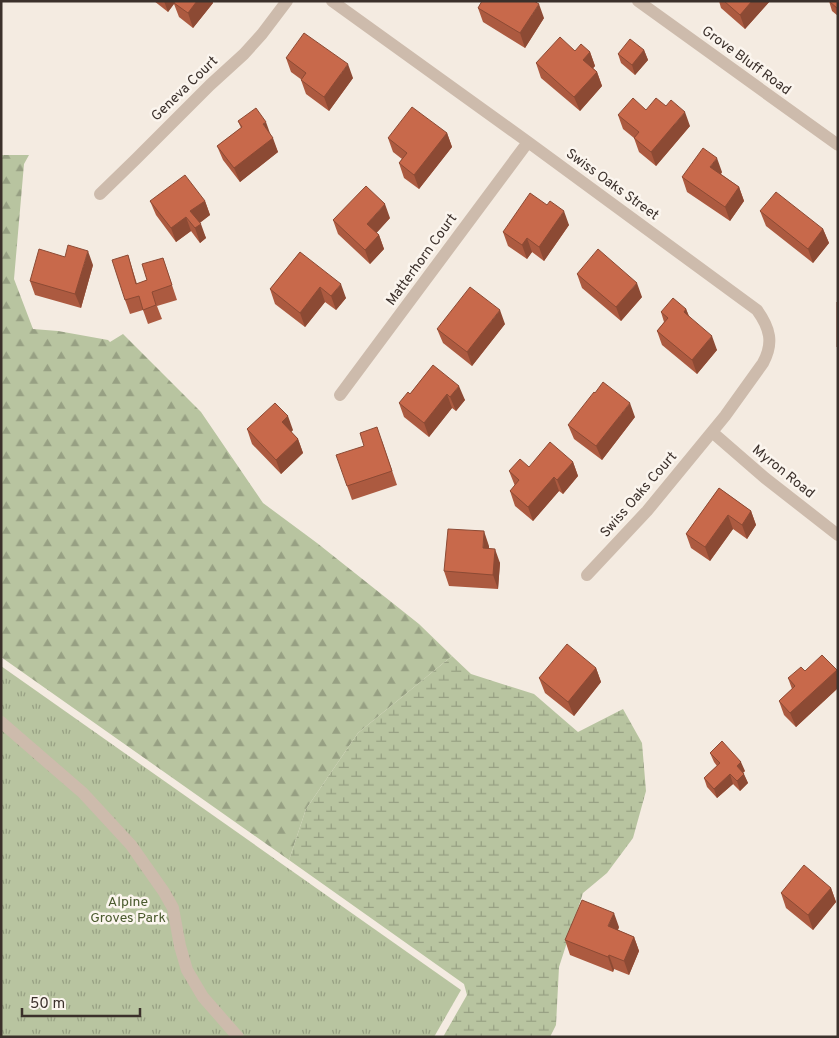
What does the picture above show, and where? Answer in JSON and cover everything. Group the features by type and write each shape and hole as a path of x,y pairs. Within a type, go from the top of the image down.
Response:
{"street":[{"name":"Geneva Court","path":"100,194 244,54 262,34 286,1"},
{"name":"Swiss Oaks Street","path":"332,1 757,310 764,320 768,333 769,345 766,358 712,432"},
{"name":"Grove Bluff Road","path":"638,1 655,6 838,145"},
{"name":"Matterhorn Court","path":"340,395 528,142"},
{"name":"Myron Road","path":"712,432 765,478 838,535"},
{"name":"Swiss Oaks Court","path":"587,575 647,511 712,432"},
{"path":"1,722 83,793 131,845 173,908 180,946 187,970 203,998 238,1037"}],"green space":[{"path":"1,155 29,155 24,164 14,279 33,329 58,331 108,340 110,342 123,334 201,412 263,503 419,624 452,656 358,733 306,809 289,860 1,657"},
{"path":"452,656 471,674 534,694 578,732 623,709 642,743 646,791 633,838 607,873 583,893 559,967 556,1025 550,1037 443,1037 467,995 464,984 289,860 306,809 358,733"},
{"name":"Alpine Groves Park","path":"1,666 461,990 434,1037 1,1037"}],"building":[{"path":"175,1 197,1 188,13 174,3"},
{"path":"482,1 534,1 539,4 520,33 478,8"},
{"path":"724,1 752,1 740,15"},
{"path":"829,1 838,1 838,9"},
{"path":"304,33 348,64 324,97 301,80 306,73 286,58"},
{"path":"560,37 575,51 581,44 590,52 583,60 597,72 574,97 536,63"},
{"path":"630,39 644,50 632,65 618,54"},
{"path":"633,98 646,110 656,98 666,106 671,100 685,112 651,152 634,138 639,132 618,115"},
{"path":"412,107 447,133 414,175 399,163 407,153 388,138"},
{"path":"256,108 266,122 263,124 273,138 234,168 217,146 242,127 238,121"},
{"path":"703,148 717,158 710,167 739,187 725,207 682,177"},
{"path":"185,175 205,201 190,211 201,224 195,228 186,217 171,228 150,201"},
{"path":"366,186 385,204 367,224 379,235 365,250 333,220"},
{"path":"776,192 823,229 808,249 760,211"},
{"path":"530,193 547,205 550,201 564,211 539,247 527,238 522,245 503,232"},
{"path":"68,245 88,251 75,294 30,281 39,249 65,257"},
{"path":"598,249 637,283 616,307 577,274"},
{"path":"300,252 341,284 331,296 320,287 300,313 270,289"},
{"path":"128,255 136,284 147,280 142,264 163,258 172,285 152,292 156,305 143,310 139,296 125,300 112,260"},
{"path":"470,287 500,310 467,352 437,329"},
{"path":"673,298 686,309 684,312 712,336 692,360 657,331 668,318 661,312"},
{"path":"838,302 838,347 837,347"},
{"path":"433,365 459,386 450,397 447,394 424,423 399,403 408,392 410,394"},
{"path":"603,382 630,403 596,446 568,425"},
{"path":"275,403 288,416 282,422 298,439 276,460 247,429"},
{"path":"377,427 392,471 347,486 336,455 364,446 360,433"},
{"path":"550,442 573,462 557,480 554,477 528,507 510,491 519,480 509,471 520,459 529,467"},
{"path":"719,488 751,511 742,525 728,515 705,547 686,534"},
{"path":"448,529 484,531 483,548 495,549 493,575 444,571"},
{"path":"567,644 596,668 568,702 539,678"},
{"path":"822,655 837,670 790,713 779,701 795,686 788,678 801,667 805,671"},
{"path":"722,741 741,762 737,766 744,774 737,781 730,774 714,789 704,778 720,763 710,753"},
{"path":"804,865 831,888 808,915 781,893"},
{"path":"582,900 614,913 608,926 634,937 624,961 609,955 608,957 565,940"}]}
